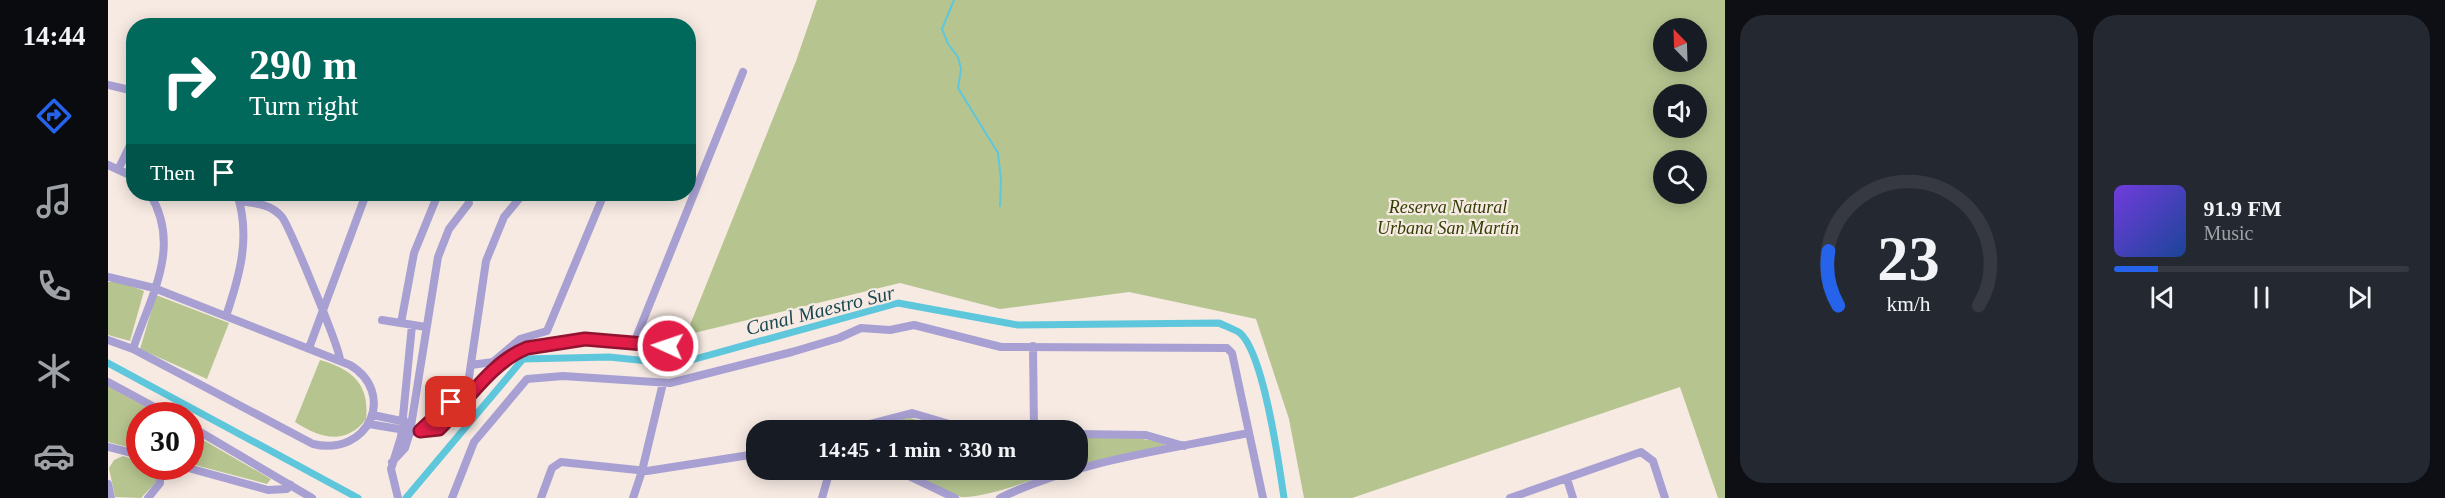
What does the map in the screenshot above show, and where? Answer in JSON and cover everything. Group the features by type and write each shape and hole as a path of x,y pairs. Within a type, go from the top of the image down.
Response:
{"street":[{"path":"696,189 743,72"},
{"path":"108,85 126,89"},
{"path":"119,168 126,154"},
{"path":"108,165 126,172"},
{"path":"133,349 162,262 166,237 160,212 154,201"},
{"path":"226,316 243,256 243,225 239,201"},
{"path":"250,201 263,205 282,217 322,310 340,360"},
{"path":"309,348 363,201"},
{"path":"401,323 414,253 435,201"},
{"path":"392,462 405,448 410,432 438,257 449,229 469,201"},
{"path":"422,429 464,389 470,380 486,261 504,217 517,201"},
{"path":"471,364 493,362 520,339 547,331 601,201"},
{"path":"634,344 691,201"},
{"path":"108,277 154,288 340,360 356,369 365,380 372,396 372,415 364,432 351,442 331,447 313,444 133,349 108,340"},
{"path":"382,320 426,327"},
{"path":"397,497 392,481 392,462 401,430 412,325"},
{"path":"452,498 474,442 527,379 563,376 663,383 792,352 839,338 861,328 890,330 919,326 997,346 1227,348 1232,353 1263,498"},
{"path":"369,424 410,432 439,429 490,374 519,351 585,339 668,346"},
{"path":"1034,346 1034,420"},
{"path":"108,382 145,402"},
{"path":"633,498 642,471 663,383"},
{"path":"885,420 912,413 936,420"},
{"path":"372,415 402,420 422,429"},
{"path":"1000,498 1035,482 1071,471 1248,433"},
{"path":"204,434 310,497"},
{"path":"1088,434 1135,434 1184,446"},
{"path":"108,456 110,447 126,451"},
{"path":"1510,498 1641,452 1653,461 1665,498"},
{"path":"541,498 552,468 561,462 642,471 746,456"},
{"path":"204,472 268,490 282,490 291,485"},
{"path":"1567,479 1573,498"},
{"path":"148,498 160,480"},
{"path":"822,498 827,480"},
{"path":"917,480 955,498"},
{"path":"108,484 111,498"}],"green space":[{"name":"Reserva Natural Urbana San Martín","path":"817,0 1725,0 1725,498 1718,498 1680,387 1352,498 1304,498 1289,419 1256,319 1129,292 1000,309 900,283 686,335 796,61"},
{"path":"108,282 121,282 144,291 130,341 108,335"},
{"path":"156,295 229,323 207,379 140,349"},
{"path":"320,360 350,373 362,387 365,396 366,419 350,433 332,437 313,432 295,422"},
{"path":"108,386 137,402 126,402 126,447 108,442"},
{"path":"1088,438 1134,438 1166,442 1164,446 1088,463"},
{"path":"204,440 271,479 267,484 204,467"},
{"path":"126,457 126,480 157,481 141,498 115,497 109,468 114,460"},
{"path":"926,480 1032,480 998,491 972,496 961,497"}],"waterway":[{"path":"954,0 942,29 948,44 958,57 961,69 958,88 998,153 1001,180 1000,206"},
{"name":"Canal Maestro Sur","path":"406,498 523,359 609,357 677,364 898,303 1018,325 1219,323 1235,330 1249,345 1263,385 1284,498"},
{"name":"Canal Maestro Sur","path":"108,363 358,498"}],"route":[{"path":"451,402 420,431 439,429 490,374 519,351 527,348 585,339 668,346"}]}
